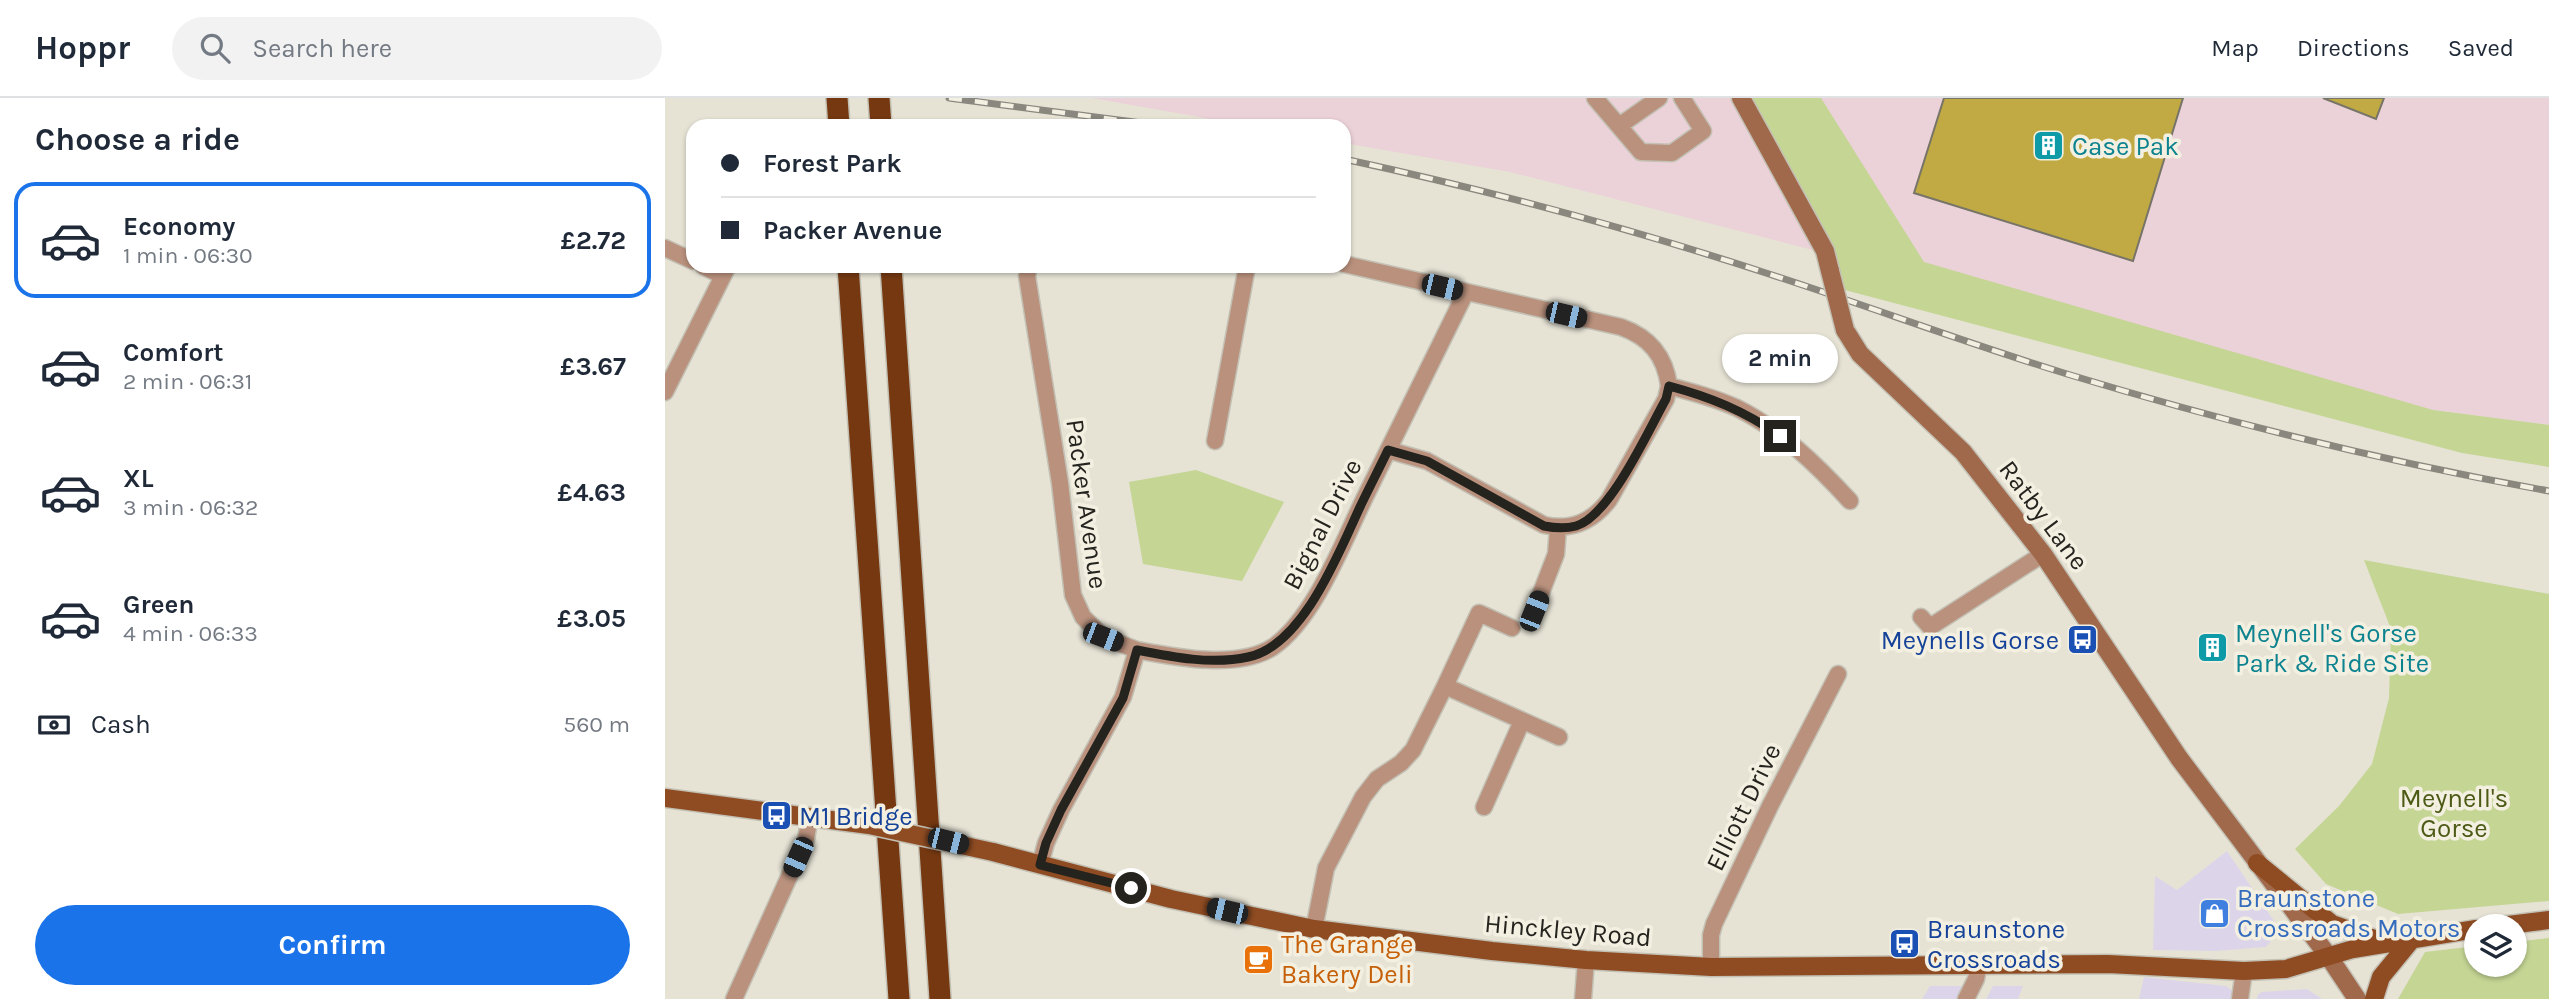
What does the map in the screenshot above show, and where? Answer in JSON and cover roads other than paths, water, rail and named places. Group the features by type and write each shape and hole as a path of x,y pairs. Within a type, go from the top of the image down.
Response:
{"highway":[{"path":"837,99 838,119"},
{"path":"879,101 880,119"},
{"path":"848,273 899,999"},
{"path":"891,273 940,999"}],"main road":[{"name":"Ratby Lane","path":"1741,98 1825,251 1845,330 1860,354 1963,452 2043,554 2179,758 2329,957 2357,999"},
{"name":"Hinckley Road","path":"665,799 829,819 925,836 1182,901 1314,929 1586,960 1711,967 2108,964 2244,971 2286,969 2353,949 2464,931"},
{"path":"2257,863 2332,924 2387,943"},
{"path":"2527,923 2549,920"},
{"path":"2374,999 2381,977 2413,938"}],"street":[{"path":"1595,98 1641,152 1672,153 1703,131 1682,98"},
{"path":"1619,126 1659,98"},
{"path":"665,248 686,258"},
{"path":"1351,266 1621,327 1640,334 1658,351 1668,372 1666,399 1605,505 1590,520 1576,526 1544,526 1427,461 1388,450"},
{"path":"665,392 724,273"},
{"name":"Packer Avenue","path":"1028,273 1060,483 1073,595 1083,617 1103,637 1137,650"},
{"path":"1215,441 1246,273"},
{"name":"Bignal Drive","path":"1137,650 1182,659 1249,657 1273,647 1298,622 1329,576 1466,292"},
{"path":"1669,386 1704,395 1737,408 1764,425 1821,470 1850,501"},
{"path":"1534,611 1556,554 1558,528"},
{"path":"1921,617 1930,627 2043,554"},
{"path":"1314,929 1326,868 1356,809 1377,779 1401,763 1413,750 1479,612 1512,628"},
{"path":"1040,865 1046,843 1061,810 1123,698 1137,650"},
{"name":"Elliott Drive","path":"1711,967 1711,935 1714,924 1770,806 1838,674"},
{"path":"1445,686 1559,737"},
{"path":"1484,807 1522,721"},
{"path":"734,999 806,839 810,817"},
{"path":"1583,999 1586,960"},
{"path":"1966,999 1976,979 1979,964"},
{"path":"2240,999 2244,971"}],"railway":[{"path":"949,98 1111,119"},
{"path":"1351,161 1505,197 1664,241 2126,392 2306,440 2549,491"}],"place":[{"name":"Case Pak","path":"2049,146"},
{"name":"Meynells Gorse","path":"2082,640"},
{"name":"Meynell's Gorse Park & Ride Site","path":"2212,648"},
{"name":"M1 Bridge","path":"776,816"},
{"name":"Braunstone Crossroads Motors","path":"2214,913"},
{"name":"Braunstone Crossroads","path":"1904,944"},
{"name":"The Grange Bakery Deli","path":"1258,959"}],"park label":[{"name":"Meynell's Gorse","path":"2454,813"}]}
